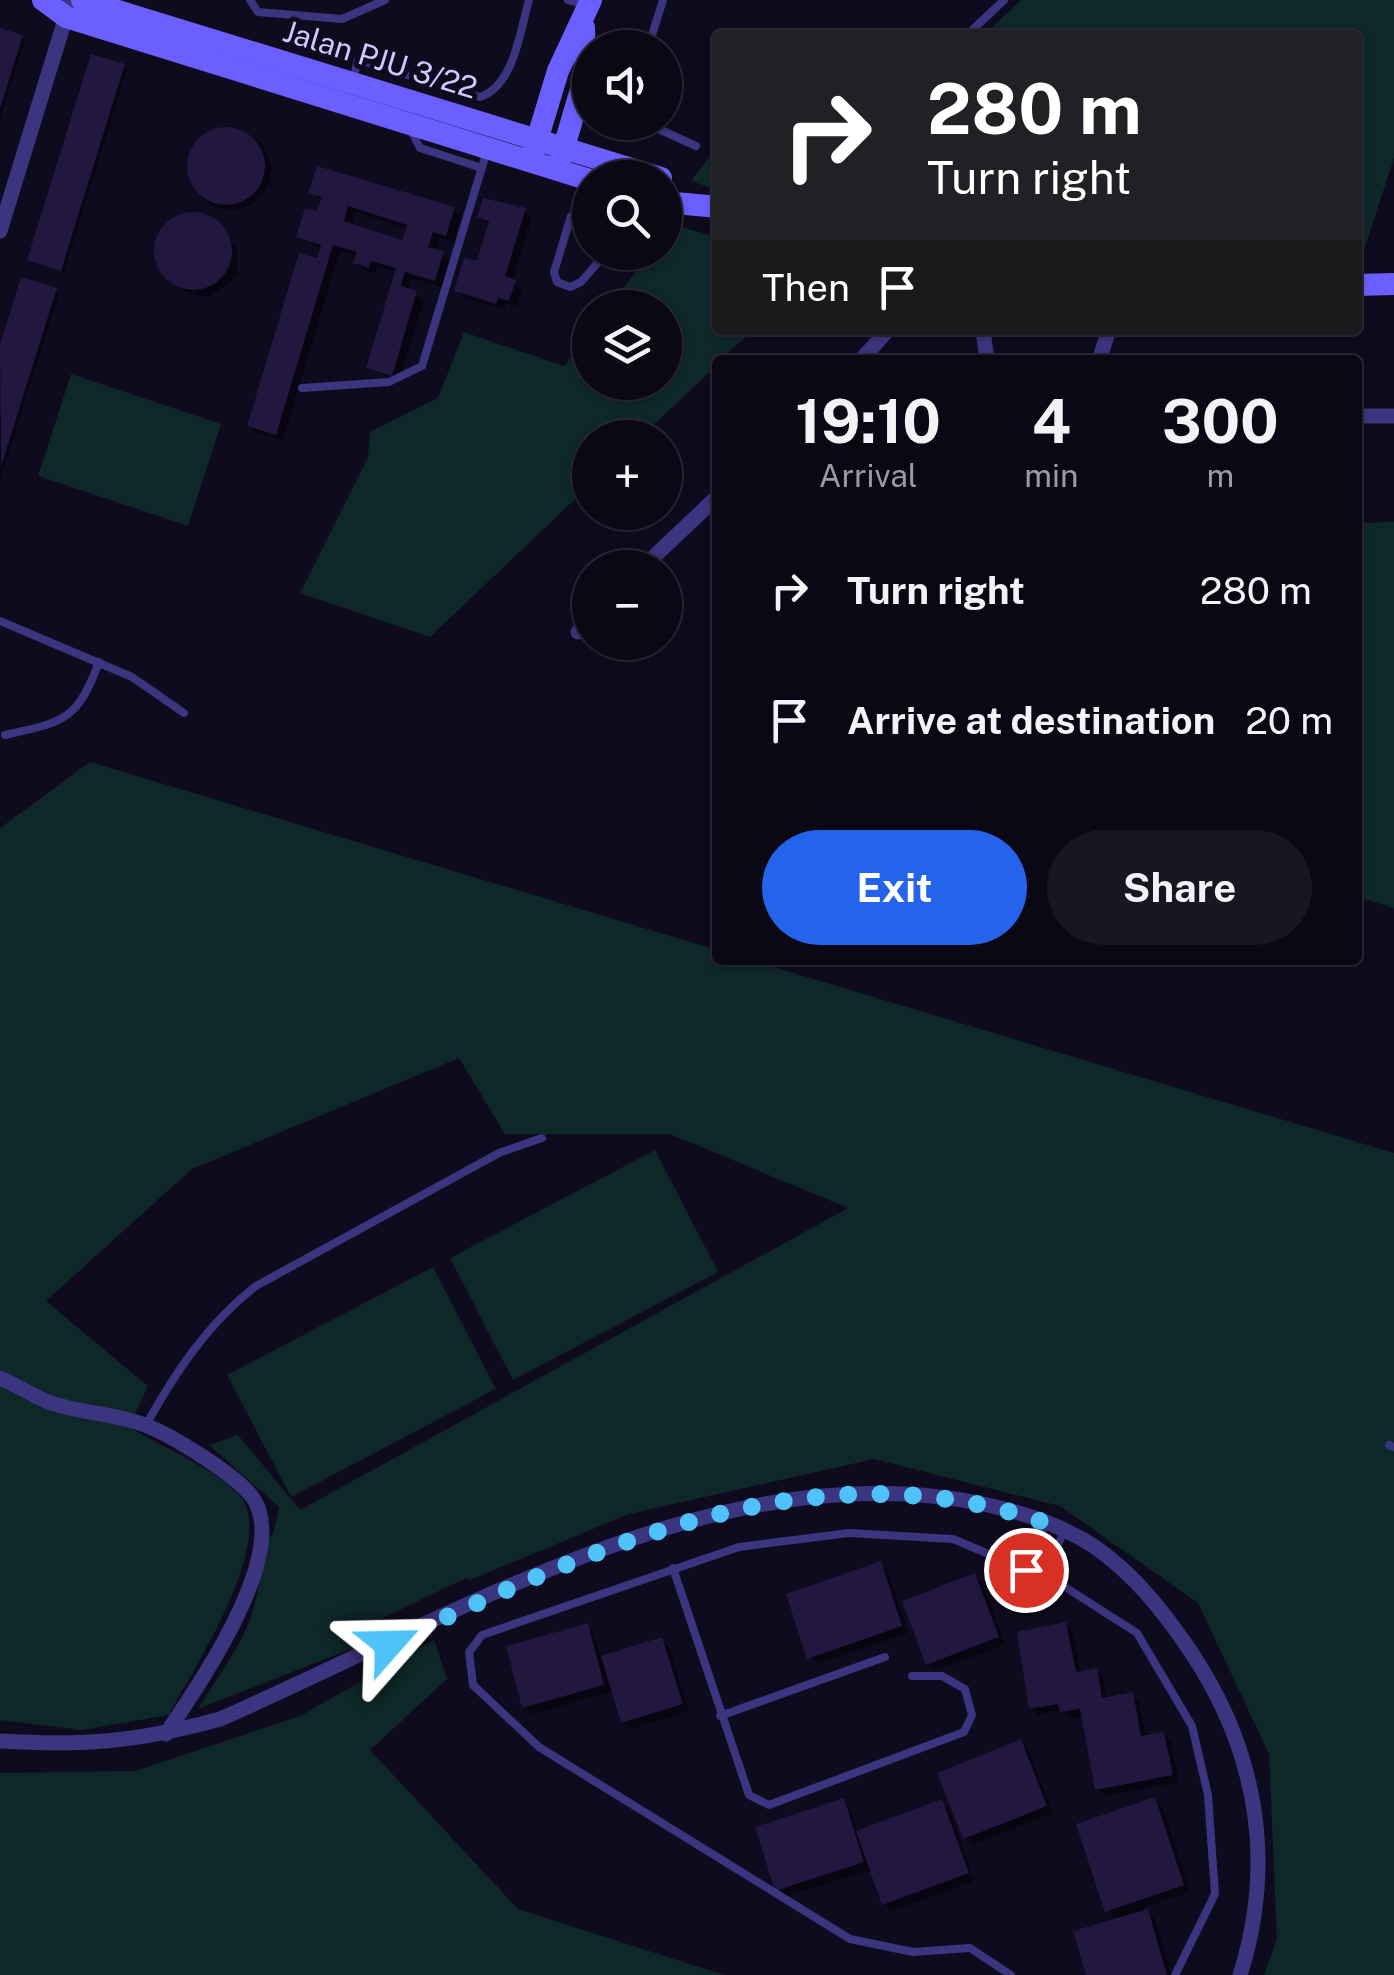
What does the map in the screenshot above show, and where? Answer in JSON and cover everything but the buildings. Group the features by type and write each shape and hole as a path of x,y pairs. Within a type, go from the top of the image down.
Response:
{"street":[{"name":"Jalan PJU 3/22","path":"63,3 607,160"},
{"name":"Jalan PJU 3/22","path":"63,3 408,124 485,158 530,162 572,175"},
{"path":"1,221 63,3"},
{"path":"530,162 558,70 583,8"},
{"path":"557,170 585,76 583,8"},
{"name":"Jalan PJU 3/22","path":"682,185 710,204"},
{"name":"Jalan PJU 3/22","path":"682,203 710,204"},
{"path":"1362,284 1394,284"},
{"path":"866,355 884,335"},
{"path":"1362,416 1394,416"},
{"path":"661,550 712,502"},
{"path":"0,1378 52,1404 146,1425 241,1485 255,1500 260,1528 251,1585 230,1635 166,1734"},
{"path":"0,1741 85,1746 166,1734 220,1720 526,1580 656,1531 851,1491 957,1498 1064,1530 1125,1571 1165,1614 1232,1725 1254,1793 1261,1864 1250,1944 1240,1975"}],"lane":[{"path":"250,0 258,12 342,19 385,0"},
{"path":"357,0 361,11"},
{"path":"351,84 358,60 480,97 492,93 508,70 529,0"},
{"path":"654,30 663,0"},
{"path":"972,30 1004,0"},
{"path":"682,140 696,146"},
{"path":"302,388 389,382 422,366 485,158"},
{"path":"572,216 554,272 557,282 570,286 582,282 592,270"},
{"path":"0,621 132,677 184,713"},
{"path":"5,735 66,722 86,696 99,662"},
{"path":"146,1425 195,1348 229,1306 256,1286 499,1153 542,1138"},
{"path":"1026,1570 1046,1523"},
{"path":"1044,1577 1064,1530"},
{"path":"1011,1975 970,1948 913,1952 850,1939 540,1746 474,1685 469,1652 482,1636 739,1548 850,1534 952,1539 1044,1577 1137,1632 1192,1726 1208,1796 1215,1894 1175,1975"},
{"path":"674,1568 749,1796 769,1805 964,1732 972,1715 965,1689 942,1676 912,1676"},
{"path":"720,1716 885,1657"}],"green space":[{"path":"1021,0 1394,0 1394,158 1362,256 1362,30 989,30"},
{"path":"712,154 712,188 691,181"},
{"path":"682,227 712,236 712,335 749,335 724,355 712,355 712,370 682,398 682,290 622,290 637,270 682,270"},
{"path":"464,332 564,366 572,356 572,400 680,400 659,420 572,420 572,502 430,637 300,593 368,457 370,432 438,398"},
{"path":"71,374 221,424 188,526 38,476"},
{"path":"1394,522 1394,908 1362,898 1362,523"},
{"path":"90,762 712,949 712,965 767,965 1394,1153 1394,1975 1264,1975 1277,1939 1269,1754 1198,1603 1060,1506 874,1459 629,1514 470,1580 466,1578 356,1631 361,1645 198,1709 236,1648 253,1611 260,1541 273,1534 279,1507 209,1445 238,1435 300,1510 848,1208 670,1134 505,1134 459,1058 192,1169 46,1301 148,1386 129,1427 203,1467 240,1496 249,1516 248,1543 227,1606 169,1715 81,1730 0,1720 0,828"},
{"path":"655,1150 718,1272 513,1380 450,1258"},
{"path":"433,1267 496,1389 291,1497 227,1375"},
{"path":"434,1640 447,1679 370,1750 518,1909 724,1975 0,1975 0,1773 135,1771 300,1716"}],"route":[{"path":"389,1644 526,1580 624,1541 794,1500 851,1491 957,1498 1046,1523 1026,1570"}]}
